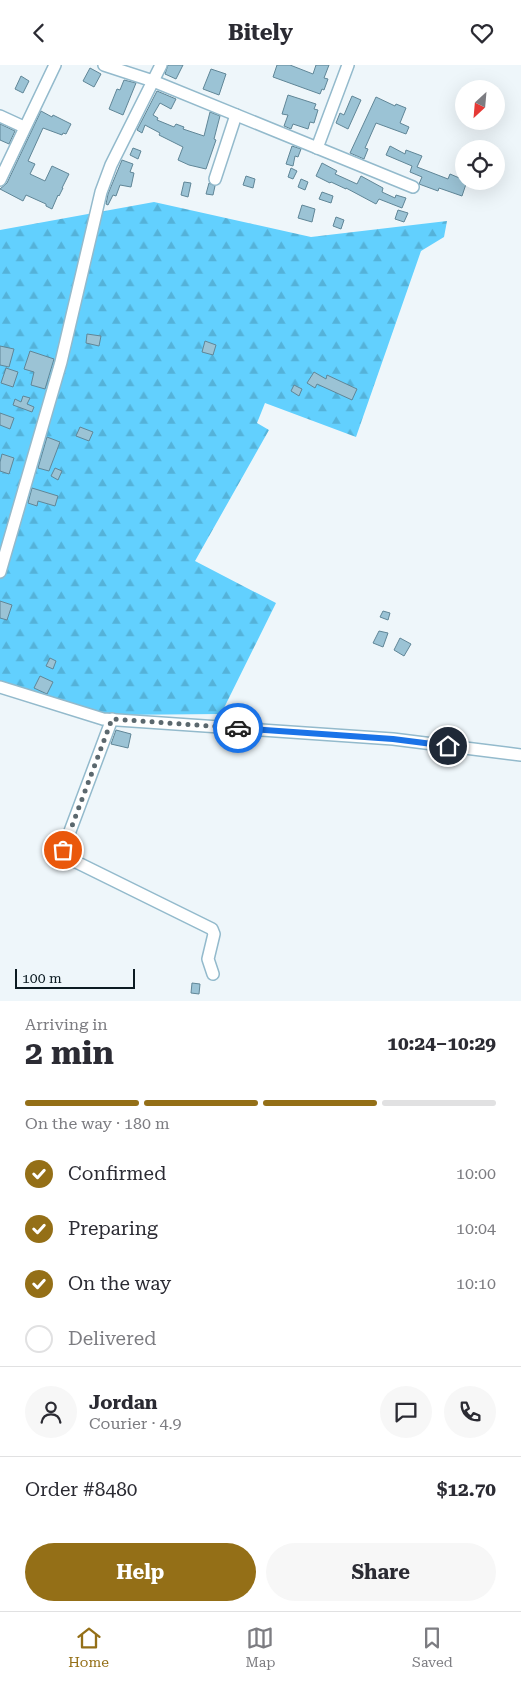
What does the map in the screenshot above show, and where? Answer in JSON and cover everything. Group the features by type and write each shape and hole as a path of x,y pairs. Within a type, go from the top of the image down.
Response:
{"street":[{"path":"0,180 55,65"},
{"path":"104,65 153,81 413,187"},
{"path":"0,572 61,363 101,191 161,65"},
{"path":"317,148 348,65"},
{"path":"215,179 236,115"},
{"path":"0,116 24,127"},
{"path":"0,687 103,719 393,739 521,755"},
{"path":"112,719 63,850 64,856 212,929 214,934 208,959 213,974"}],"green space":[{"path":"154,202 311,237 447,221 444,237 421,251 356,437 265,403 257,423 269,430 195,561 276,603 221,714 107,715 0,681 0,230"}],"building":[{"path":"168,65 183,65 176,79 165,74"},
{"path":"277,65 290,65 313,74 316,65 329,65 324,78 328,79 324,90 322,89 320,94 273,77"},
{"path":"90,68 101,74 94,87 83,81"},
{"path":"211,69 226,74 219,95 203,89"},
{"path":"21,76 29,81 23,93 15,89"},
{"path":"124,80 136,83 123,115 109,109 117,89 120,90"},
{"path":"157,91 176,99 171,109 160,103 153,115 158,118 157,120 174,127 176,124 184,127 183,129 204,136 210,112 220,116 214,139 216,140 206,169 178,160 183,147 159,135 160,133 145,125 142,133 137,130"},
{"path":"288,95 316,104 314,109 318,110 314,123 310,122 308,129 293,124 291,129 284,126 288,115 282,114"},
{"path":"352,96 361,100 348,129 336,123 340,113 344,115"},
{"path":"376,97 395,106 396,104 406,108 400,123 409,127 406,134 376,123 365,148 368,149 364,159 350,153"},
{"path":"41,111 71,124 66,134 63,133 62,135 43,128 28,161 35,164 30,174 45,181 52,166 69,174 52,209 46,206 46,204 26,195 23,201 0,189 7,183"},
{"path":"0,124 15,131 9,144 0,140"},
{"path":"292,146 301,149 298,157 295,156 293,166 286,164"},
{"path":"390,146 405,154 406,150 422,156 417,167 448,179 450,174 455,176 455,190 464,190 462,196 439,188 438,191 419,184 422,177 410,172 412,166 386,155"},
{"path":"133,148 141,151 138,159 130,155"},
{"path":"122,160 133,164 130,172 134,173 131,187 120,185 116,196 113,195 108,205 106,204 108,194"},
{"path":"322,163 337,171 335,174 357,184 361,176 383,188 382,192 395,198 396,195 406,198 402,208 379,199 376,204 346,188 316,176"},
{"path":"291,168 297,171 293,179 288,177"},
{"path":"246,176 255,179 253,188 243,185"},
{"path":"301,179 308,182 305,190 298,187"},
{"path":"184,182 191,183 188,197 181,195"},
{"path":"209,183 215,186 213,195 206,194"},
{"path":"322,192 333,196 331,203 319,199"},
{"path":"302,205 315,209 312,222 298,218"},
{"path":"398,210 408,213 404,222 395,219"},
{"path":"336,217 344,220 341,229 333,226"},
{"path":"87,334 101,336 99,346 86,343"},
{"path":"205,341 216,345 213,355 202,352"},
{"path":"0,346 14,349 9,367 0,365"},
{"path":"30,351 54,359 45,389 31,385 34,372 24,369"},
{"path":"6,368 18,372 13,387 1,383"},
{"path":"314,372 326,379 327,375 357,389 352,400 317,384 315,388 307,383"},
{"path":"294,385 302,389 299,396 291,391"},
{"path":"23,396 30,398 27,404 34,407 32,412 13,405 15,399 21,402"},
{"path":"0,413 14,418 10,429 0,425"},
{"path":"80,427 93,432 89,441 76,436"},
{"path":"47,437 60,442 49,471 38,468"},
{"path":"2,454 14,458 9,474 0,471"},
{"path":"55,468 62,471 58,480 51,476"},
{"path":"32,488 58,496 55,506 38,501 37,506 28,503"},
{"path":"0,601 12,605 7,620 0,618"},
{"path":"383,611 390,613 388,620 380,617"},
{"path":"379,631 388,633 383,647 373,643"},
{"path":"400,638 411,644 404,656 394,650"},
{"path":"50,658 56,661 53,669 46,666"},
{"path":"40,676 53,682 47,694 34,688"},
{"path":"116,730 131,734 128,748 111,744"},
{"path":"192,983 200,984 199,994 191,993"}],"way so far":[{"path":"63,850 112,719 238,728"}],"route":[{"path":"238,728 393,739 448,746"}]}
